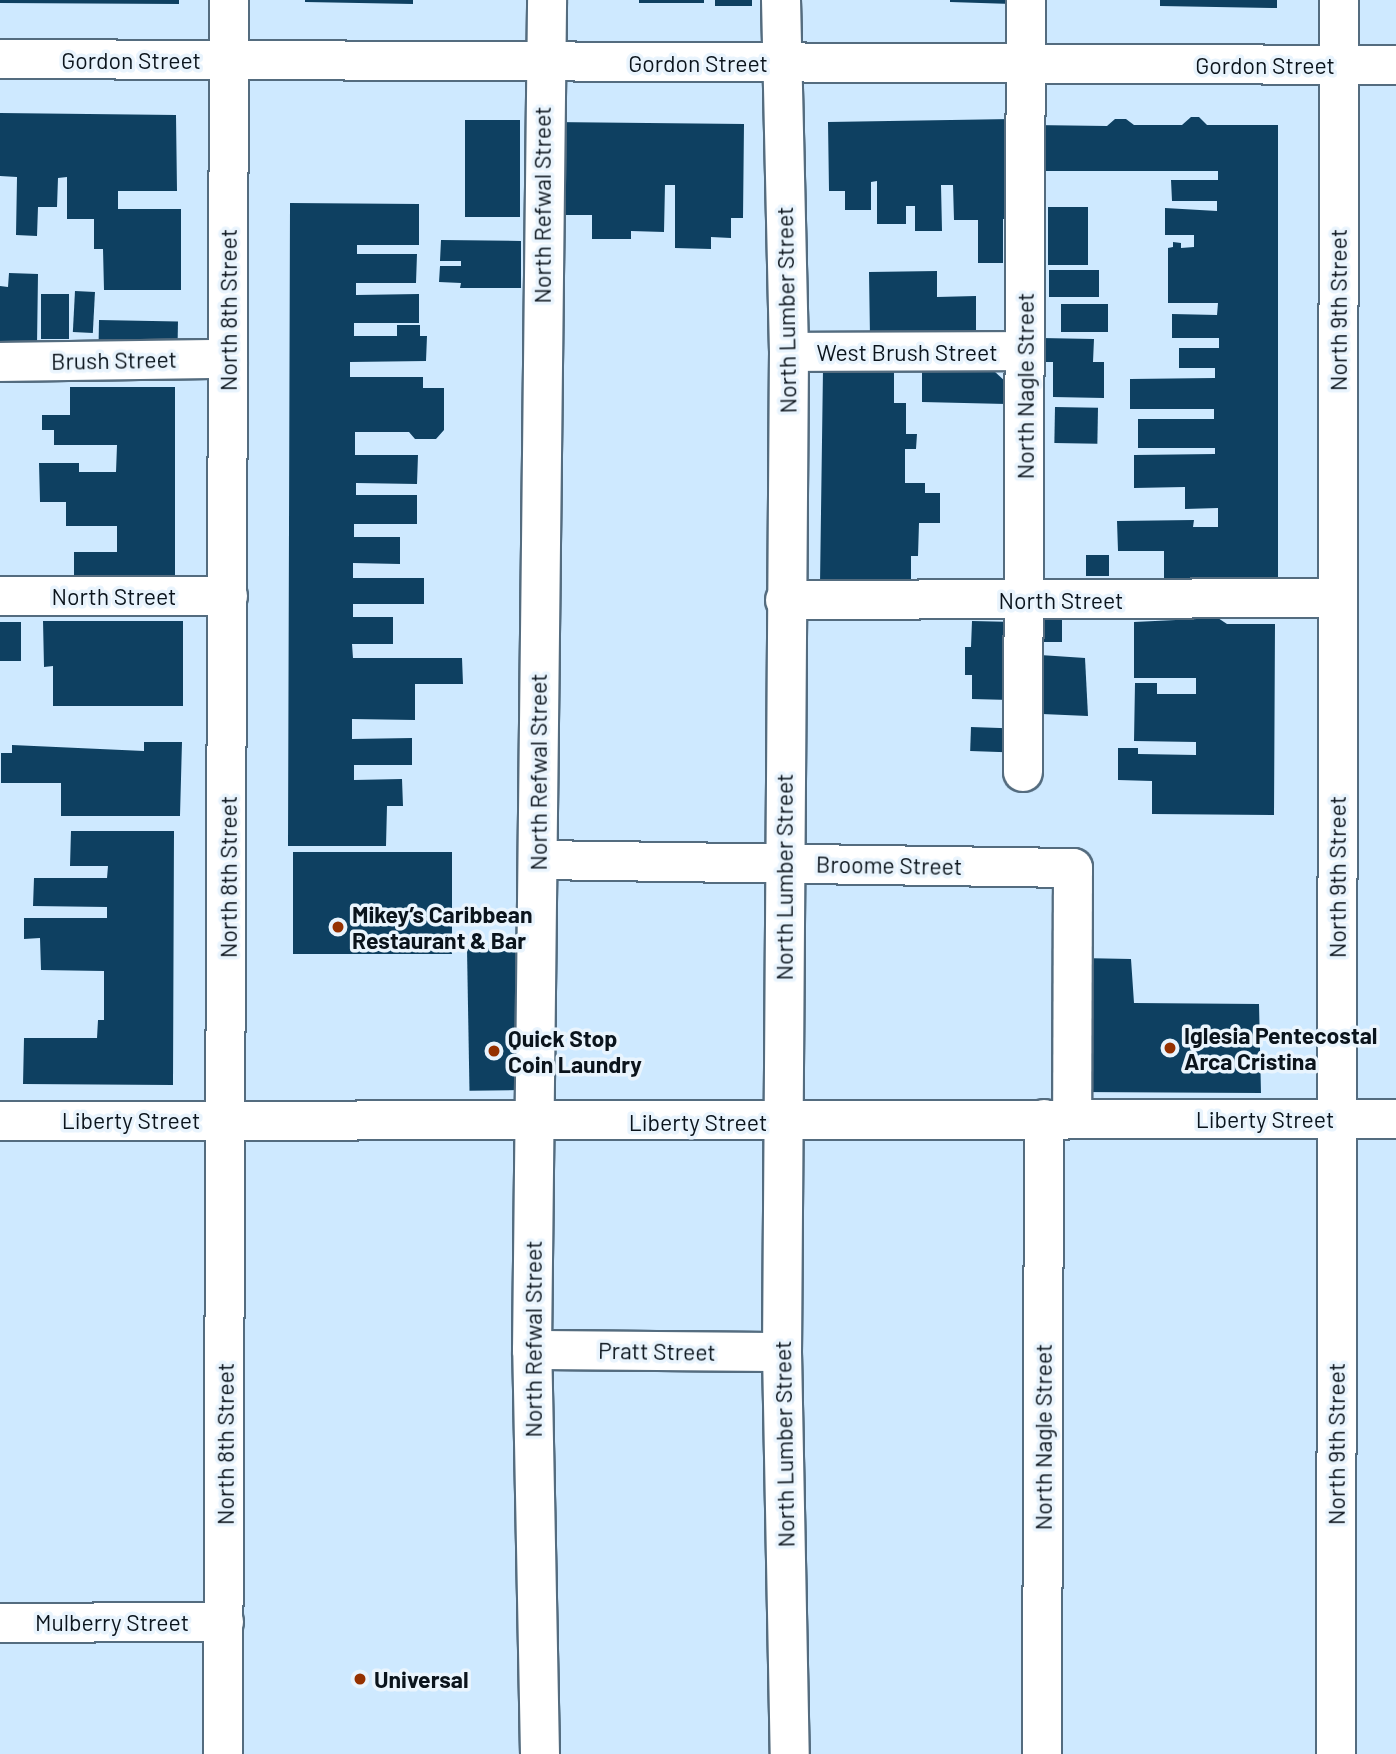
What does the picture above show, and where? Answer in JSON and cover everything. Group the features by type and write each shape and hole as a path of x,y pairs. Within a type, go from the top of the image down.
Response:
{"street":[{"name":"North 8th Street","path":"223,1754 229,0"},
{"name":"North Refwal Street","path":"540,1754 532,1350 538,860 542,62 547,0"},
{"name":"North Lumber Street","path":"781,0 789,352 785,600 782,1352 790,1754"},
{"name":"North Nagle Street","path":"1023,772 1026,0"},
{"name":"North 9th Street","path":"1336,1754 1339,0"},
{"name":"Gordon Street","path":"0,59 1396,65"},
{"name":"West Brush Street","path":"789,352 1025,351"},
{"name":"Brush Street","path":"0,362 228,359"},
{"name":"North Street","path":"0,596 228,596"},
{"name":"North Street","path":"785,600 1337,598"},
{"name":"Broome Street","path":"538,860 1073,868"},
{"name":"North Nagle Street","path":"1042,1754 1058,1119 1073,868"},
{"name":"Liberty Street","path":"0,1121 227,1119 534,1123 1396,1119"},
{"name":"Pratt Street","path":"532,1350 782,1352"},
{"name":"Mulberry Street","path":"0,1623 224,1622"}],"building":[{"path":"0,0 179,0 179,4 0,3"},
{"path":"413,0 413,4 305,2"},
{"path":"639,0 704,0 704,3 639,3"},
{"path":"715,0 752,0 752,6 715,6"},
{"path":"1012,0 1012,4 950,2"},
{"path":"1160,0 1277,0 1277,8 1160,6"},
{"path":"0,113 176,115 177,191 118,191 118,209 181,209 181,290 104,290 103,249 94,249 94,219 67,219 67,177 58,178 57,207 38,207 37,236 16,235 17,177 0,176"},
{"path":"1191,117 1199,117 1207,125 1278,125 1278,586 1164,586 1164,551 1118,551 1117,521 1194,520 1193,527 1218,527 1218,508 1185,509 1185,487 1134,488 1134,455 1215,454 1215,448 1138,448 1138,419 1214,419 1214,409 1130,409 1130,379 1215,378 1215,368 1179,368 1179,348 1219,348 1219,338 1172,338 1172,314 1217,315 1218,303 1168,303 1168,248 1173,247 1173,242 1181,243 1181,248 1194,247 1194,235 1165,235 1165,208 1217,211 1217,201 1172,201 1171,180 1218,180 1218,171 1033,171 1033,125 1107,126 1115,119 1126,119 1134,125 1182,125"},
{"path":"1012,119 1014,219 1003,219 1003,263 978,263 978,220 954,220 953,185 941,185 942,231 915,231 915,206 906,206 906,224 877,224 877,181 871,182 871,210 845,210 845,191 829,191 828,122"},
{"path":"465,120 520,120 520,217 465,217"},
{"path":"551,122 744,124 743,218 731,218 731,238 711,237 711,249 675,248 675,185 665,185 664,232 631,231 631,239 592,239 592,215 555,215"},
{"path":"290,203 419,204 419,245 357,245 357,254 417,254 416,283 356,283 356,295 419,294 419,323 354,323 354,336 397,336 397,325 420,325 420,336 427,336 426,361 350,362 350,377 423,377 423,388 444,388 444,430 436,439 415,439 409,432 355,432 355,455 418,455 417,484 356,483 356,495 417,495 417,524 354,524 354,537 400,537 400,564 353,563 353,578 424,578 424,604 353,604 353,617 393,617 393,644 352,644 353,658 462,658 463,684 415,684 415,720 352,719 352,739 412,738 412,765 354,765 354,780 402,779 403,806 387,806 386,846 288,846"},
{"path":"1048,207 1088,207 1088,265 1048,265"},
{"path":"441,240 521,241 521,288 460,288 461,283 439,282 440,266 461,266 461,261 440,261"},
{"path":"1049,270 1099,270 1099,297 1049,297"},
{"path":"937,271 937,297 976,296 976,338 870,338 869,272"},
{"path":"9,273 38,274 37,345 0,345 0,286 8,287"},
{"path":"75,291 95,292 93,333 73,332"},
{"path":"41,294 69,294 69,339 41,339"},
{"path":"1061,304 1108,304 1108,332 1061,332"},
{"path":"99,320 178,321 177,359 98,358"},
{"path":"1041,338 1094,339 1093,362 1104,362 1104,398 1053,397 1053,362 1040,362"},
{"path":"823,369 894,370 894,403 906,403 906,434 917,434 916,449 905,449 905,483 925,483 925,493 940,493 940,523 919,523 918,556 911,556 911,584 820,584"},
{"path":"922,369 994,371 1007,383 1006,404 922,402"},
{"path":"70,387 175,387 175,580 74,579 74,552 117,552 117,526 66,526 66,502 40,502 39,463 79,463 79,472 116,472 117,445 54,445 54,430 42,430 42,415 70,415"},
{"path":"1055,407 1098,408 1097,444 1054,443"},
{"path":"1086,555 1109,555 1109,576 1086,576"},
{"path":"1039,618 1062,618 1062,642 1039,642"},
{"path":"1218,618 1227,624 1275,624 1274,815 1152,814 1152,781 1118,780 1118,748 1138,748 1138,754 1196,755 1196,742 1134,741 1135,683 1157,683 1157,694 1196,694 1196,678 1134,678 1134,622"},
{"path":"43,621 183,621 183,706 53,706 53,666 44,667"},
{"path":"972,621 1015,622 1010,700 972,699 972,675 965,675 965,647 971,647"},
{"path":"0,622 21,622 21,661 0,661"},
{"path":"1040,655 1085,658 1088,716 1042,714"},
{"path":"971,727 1007,728 1006,752 970,751"},
{"path":"144,742 182,742 180,816 61,816 61,783 1,783 1,753 12,753 12,745 144,751"},
{"path":"71,831 174,831 173,1085 23,1084 24,1038 97,1038 98,1020 104,1020 104,971 41,970 40,938 24,939 24,918 107,918 107,907 33,906 34,878 107,878 108,866 70,866"},
{"path":"293,852 452,852 452,954 293,954"},
{"path":"517,948 519,1090 469,1091 467,949"},
{"name":"Iglesia Pentecostal Arca Cristina","path":"1080,958 1131,959 1134,1003 1259,1004 1261,1093 1079,1092"}],"place":[{"name":"Mikey’s Caribbean Restaurant & Bar","path":"338,927"},
{"name":"Iglesia Pentecostal Arca Cristina","path":"1170,1048"},
{"name":"Quick Stop Coin Laundry","path":"494,1051"},
{"name":"Universal","path":"360,1679"}]}
